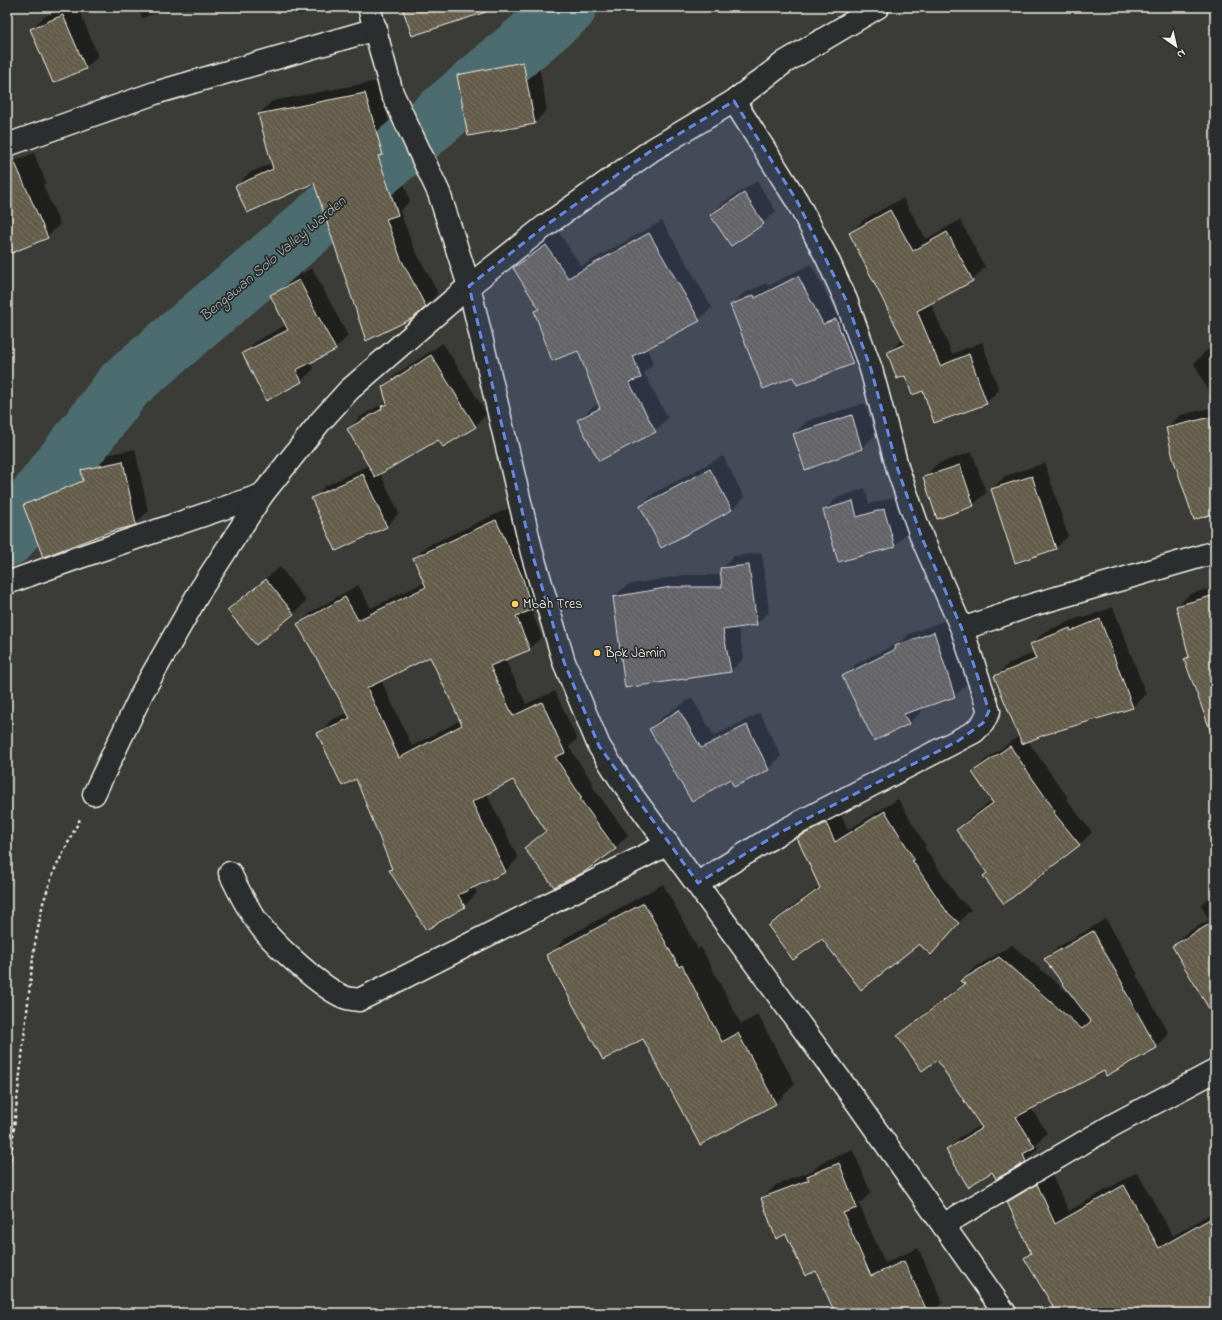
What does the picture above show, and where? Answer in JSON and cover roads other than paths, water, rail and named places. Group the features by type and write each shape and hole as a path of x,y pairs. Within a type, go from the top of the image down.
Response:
{"street":[{"path":"369,7 392,93 439,193 469,286 532,553 564,662 599,746 620,779 698,883 856,1100 1005,1313"},
{"path":"94,794 143,691 197,595 262,494 320,422 349,390 469,286 545,226 633,164 734,101 785,62 860,16 878,7"},
{"path":"7,145 155,93 376,29"},
{"path":"698,883 786,830 974,732 983,723 989,711 962,629 922,538 898,470 871,369 846,300 827,258 797,200 734,101"},
{"path":"7,584 80,556 262,494"},
{"path":"962,629 1084,589 1209,554 1215,555"},
{"path":"230,873 242,898 262,928 299,964 333,992 345,998 359,1000 668,844"},
{"path":"943,1226 1113,1125 1215,1071"}],"waterway":[{"name":"Bengawan Solo Valley Warden","path":"7,538 125,384 568,7"}],"place":[{"name":"Mbah Tres","path":"515,604"},
{"name":"Bpk Jamin","path":"597,653"}]}
